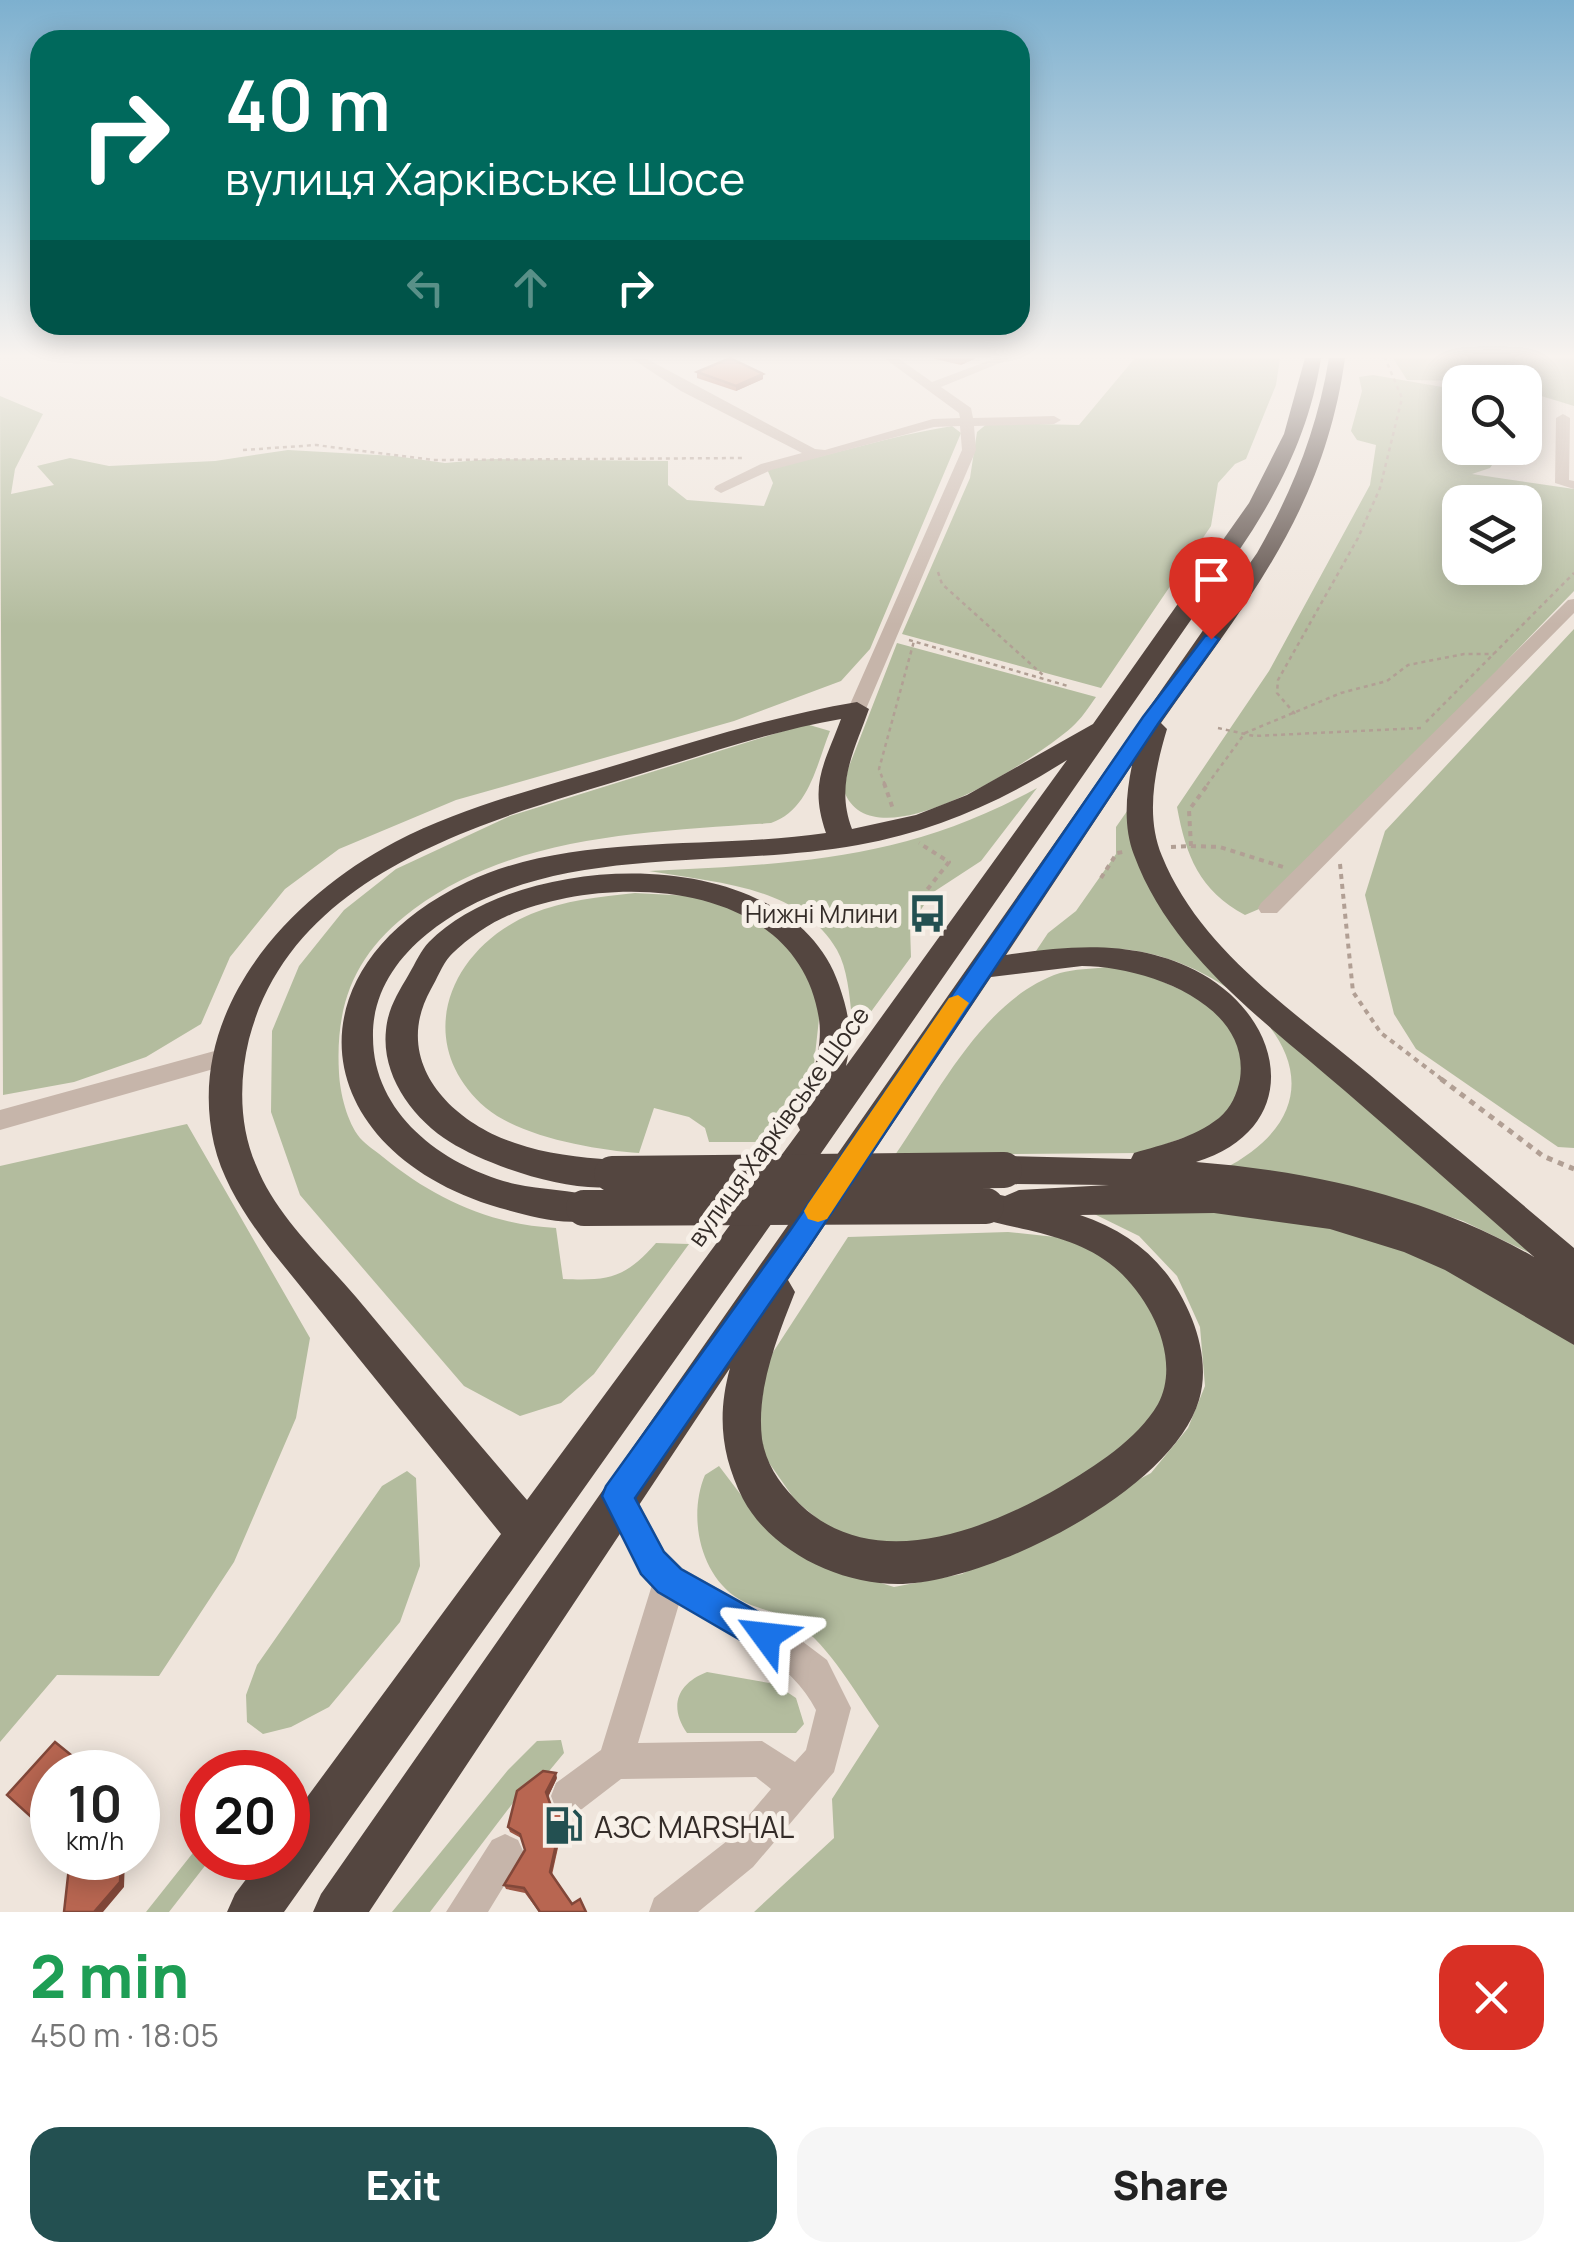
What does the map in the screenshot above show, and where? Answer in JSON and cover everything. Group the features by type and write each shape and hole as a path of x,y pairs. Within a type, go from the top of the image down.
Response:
{"highway":[{"name":"вулиця Харківське Шосе","path":"254,1912 1110,722 1269,490 1290,447"},
{"path":"339,1912 618,1496 1248,583 1300,496 1317,447"},
{"path":"1192,666 1154,731 1141,808 1148,856 1186,922 1272,1008 1574,1270"},
{"path":"842,839 829,803 833,775 857,709"},
{"path":"527,1533 280,1234 254,1195 230,1139 226,1089 230,1056 246,1002 278,947 348,880 395,851 488,813 622,771 779,724 857,709"},
{"path":"982,968 1084,956 1139,961 1205,988 1226,1004 1250,1039 1258,1063 1257,1090 1245,1114 1222,1136 1194,1152 1160,1161 1074,1171 995,1188 584,1208 531,1202 464,1181 406,1145 380,1116 364,1084 356,1052 364,996 377,970 432,912 485,883 524,870 593,858 782,848 903,827 952,812 1041,766 1110,722"},
{"path":"796,1162 817,1109 834,1046 831,994 812,954 784,925 744,904 680,886 612,882 538,892 471,921 434,953 419,974 410,994 400,1039 410,1080 436,1114 456,1130 529,1162 612,1174 1213,1199 1327,1214 1432,1247 1515,1288 1574,1328"},
{"path":"1074,1171 1247,1180 1351,1196 1405,1213 1468,1240 1574,1300"},
{"path":"798,1240 764,1322 745,1384 740,1432 751,1476 777,1512 819,1544 861,1560 932,1560 1021,1528 1114,1476 1152,1444 1181,1394 1184,1358 1172,1316 1164,1298 1134,1262 1107,1242 995,1188"}],"street":[{"path":"797,447 820,453"},
{"path":"721,490 782,462 841,447"},
{"path":"857,709 969,447"},
{"path":"1563,447 1562,483 1574,485"},
{"path":"1269,908 1574,604"},
{"path":"0,1120 230,1056"},
{"path":"618,1496 653,1563 670,1580 766,1636 815,1672 834,1708 821,1760 740,1854 668,1912"},
{"path":"569,1796 614,1761 670,1580"},
{"path":"614,1761 762,1758 797,1788"},
{"path":"465,1912 504,1853"}],"path":[{"path":"242,450 283,447"},
{"path":"333,447 433,460 742,458 782,462"},
{"path":"1294,714 1277,693 1278,680 1339,572 1380,487 1388,447"},
{"path":"931,543 942,584 1048,680"},
{"path":"1419,728 1574,573"},
{"path":"890,635 1068,686"},
{"path":"897,818 879,770 914,642"},
{"path":"1191,846 1189,810 1245,733 1342,693 1387,681 1408,665 1434,658 1494,654"},
{"path":"1218,728 1254,736 1450,727"},
{"path":"909,836 949,862 915,905"},
{"path":"1338,839 1353,992 1381,1033 1542,1156 1574,1170"},
{"path":"1164,848 1220,847 1284,868 1312,865"},
{"path":"1101,878 1116,853 1127,851"}],"green space":[{"path":"0,447 26,447 15,469 11,494 54,485 37,466 70,458 109,466 215,461 288,450 445,463 491,459 668,461 668,485 687,500 764,506 773,483 767,469 857,447 955,447 870,649 841,681 734,721 456,800 339,849 285,889 230,957 201,1024 146,1057 74,1082 3,1095"},
{"path":"975,447 1251,447 1246,459 1235,464 1218,483 1211,526 1101,688 902,634 970,478"},
{"path":"1376,447 1442,447 1442,465 1492,465 1472,474 1574,489 1574,591 1273,903 1245,915 1216,894 1197,870 1177,807 1269,671 1370,485"},
{"path":"1574,629 1574,1148 1558,1147 1416,1049 1394,1014 1365,895 1385,831"},
{"path":"897,643 1096,697 1075,724 1053,742 956,800 920,813 887,818 861,812 844,791 848,769"},
{"path":"806,724 830,731 810,785 784,817 771,823 585,841 496,865 454,884 414,909 377,943 353,981 341,1024 340,1081 351,1124 368,1146 422,1185 464,1207 509,1221 556,1228 563,1279 616,1275 635,1264 656,1243 689,1244 594,1374 561,1403 520,1416 464,1386 300,1195 271,1112 272,1031 299,966 344,910 396,869 510,816"},
{"path":"1037,788 981,861 932,893 910,926 911,957 854,1035 841,959 821,928 801,912 754,891 649,871 849,854 942,830"},
{"path":"1132,804 1161,892 1534,1255 1463,1221 1390,1197 1222,1170 1266,1139 1288,1105 1290,1070 1277,1037 1250,1006 1215,980 1174,961 1131,950 1094,949 1032,957 1048,933 1076,911 1116,854 1116,827"},
{"path":"635,893 691,896 744,911 789,940 821,1001 814,1064 768,1142 709,1142 705,1128 689,1117 654,1108 639,1153 580,1145 538,1134 501,1118 486,1108 463,1082 450,1055 445,1027 449,1000 478,950 502,930 544,909"},
{"path":"1107,967 1141,972 1206,1001 1230,1025 1245,1060 1240,1095 1219,1125 1141,1153 895,1155 966,1050 1008,1003 1033,985 1060,973"},
{"path":"187,1124 310,1338 296,1418 234,1562 159,1676 57,1675 0,1742 0,1166"},
{"path":"1086,1210 1241,1211 1344,1226 1490,1287 1574,1345 1574,1912 754,1912 834,1838 832,1799 879,1726 831,1657 809,1633 790,1619 739,1599 714,1575 706,1560 698,1525 705,1475 719,1466 757,1516 835,1569 894,1587 962,1574 1151,1473 1188,1428 1205,1386 1200,1327 1177,1276 1139,1236"},
{"path":"1008,1232 1074,1239 1125,1263 1174,1356 1166,1412 1083,1479 964,1536 880,1546 833,1532 795,1500 758,1447 752,1404 766,1363 848,1237"},
{"path":"407,1471 416,1478 420,1566 400,1622 329,1707 291,1727 263,1734 247,1722 246,1695 257,1665 382,1486"},
{"path":"707,1672 775,1684 796,1698 804,1724 796,1733 687,1733 678,1714 679,1696 689,1682"},
{"path":"561,1740 564,1753 545,1776 519,1795 430,1912 392,1912 508,1770 537,1741"},
{"path":"180,1869 180,1880 194,1880 169,1912 146,1912"}],"building":[{"path":"55,1742 65,1750 48,1750"},
{"path":"30,1770 30,1816 7,1795"},
{"path":"543,1771 556,1773 546,1792 551,1806 563,1812 550,1872 572,1904 580,1899 586,1912 540,1912 524,1888 504,1885 525,1850 520,1834 508,1827 517,1791"},
{"path":"68,1880 120,1880 94,1912 64,1912"}],"slow traffic":[{"path":"818,1211 958,1003"}],"place":[{"name":"Нижні Млини","path":"928,913"},
{"name":"АЗС MARSHAL","path":"564,1826"}],"route":[{"path":"766,1636 670,1580 653,1563 618,1496 798,1240 1150,721 1211,639"}]}
